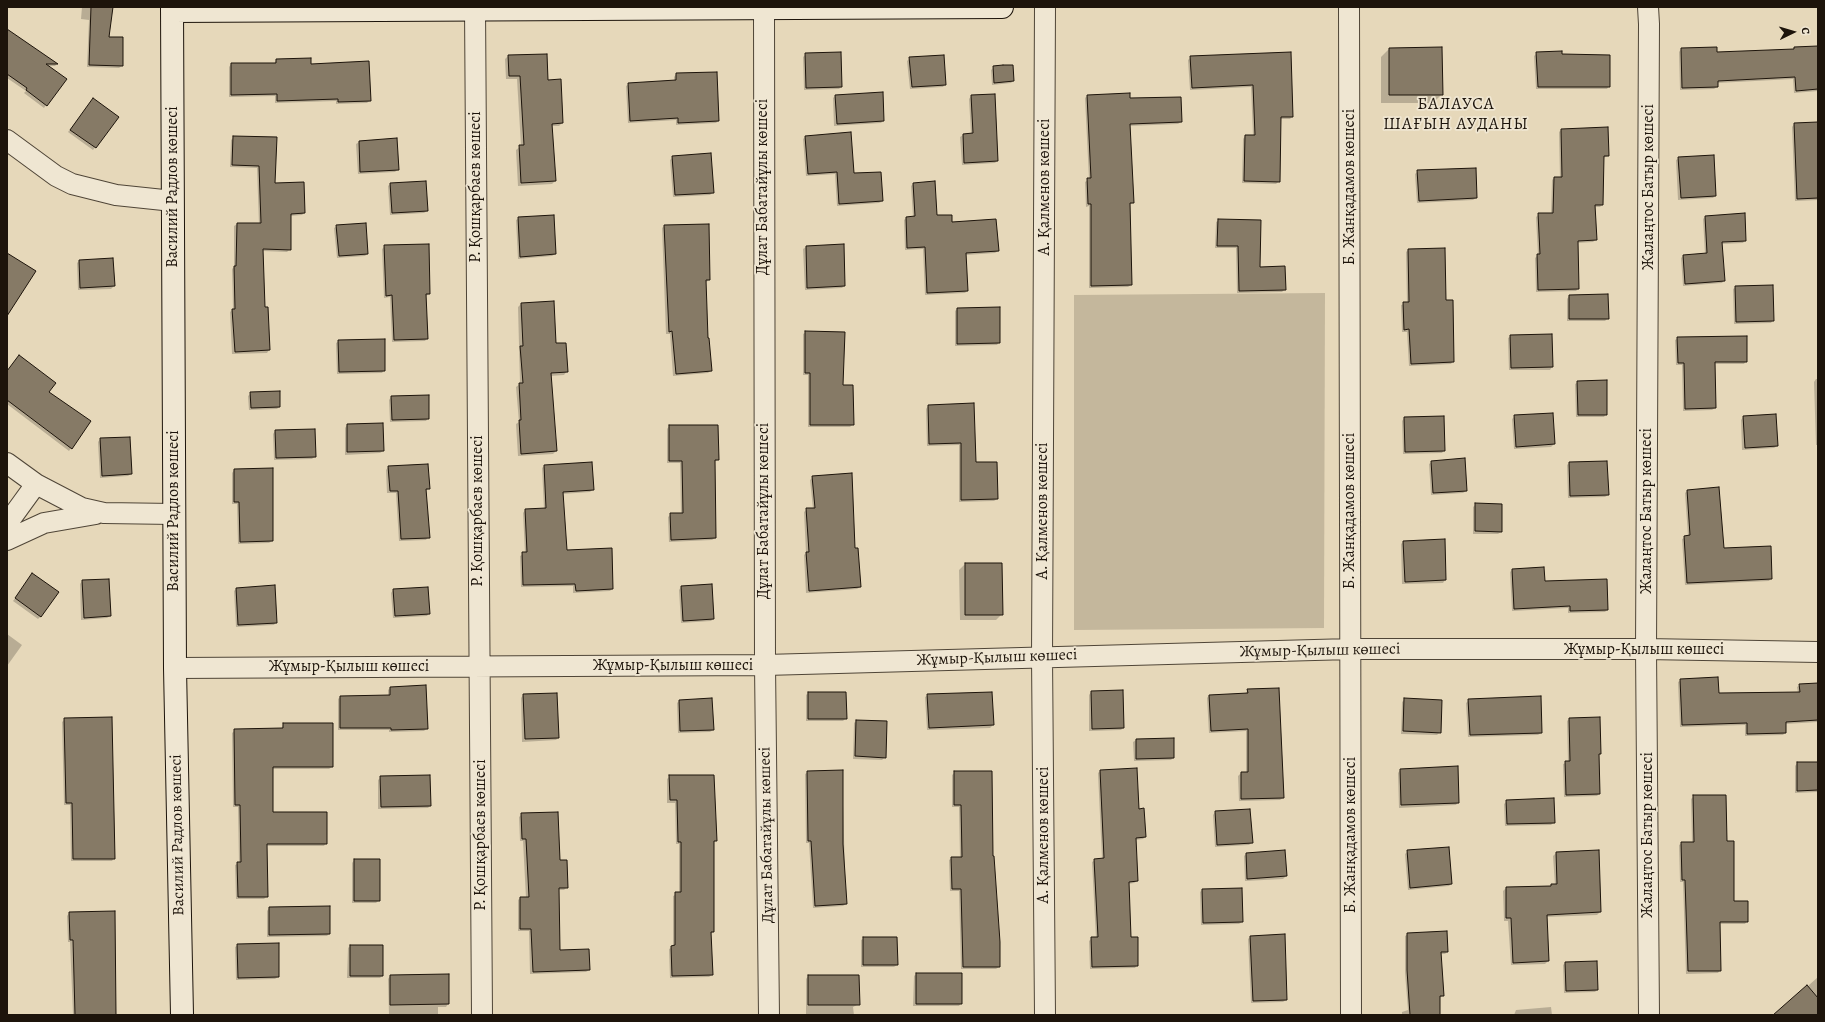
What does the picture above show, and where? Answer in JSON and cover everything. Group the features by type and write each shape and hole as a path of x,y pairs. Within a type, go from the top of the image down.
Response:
{"street":[{"path":"172,9 1002,7"},
{"name":"А. Қалменов көшесі","path":"1045,7 1042,656 1045,1015"},
{"name":"Б. Жанқадамов көшесі","path":"1349,7 1351,1015"},
{"name":"Жалаңтос Батыр көшесі","path":"1648,7 1646,649 1649,1015"},
{"name":"Р. Қошқарбаев көшесі","path":"475,8 482,1015"},
{"name":"Дұлат Бабатайұлы көшесі","path":"764,8 765,665 769,1015"},
{"name":"Василий Радлов көшесі","path":"172,9 175,668 182,1015"},
{"path":"7,140 56,176 72,184 116,195 173,201"},
{"path":"7,463 36,484 82,508 104,513"},
{"path":"7,524 36,484"},
{"path":"7,540 44,523 104,513 174,514"},
{"name":"Жұмыр-Қылыш көшесі","path":"175,668 765,665 1042,656 1351,649 1646,649 1818,652"}],"shaded area":[{"path":"1325,293 1324,628 1074,630 1074,295"}],"building":[{"path":"91,7 113,7 109,37 123,37 123,66 89,65"},
{"path":"7,29 58,64 46,64 67,79 47,106 26,90 27,88 7,74"},
{"path":"1818,46 1818,89 1796,91 1795,77 1718,81 1718,87 1682,88 1681,48 1717,47 1717,52 1794,49 1794,47"},
{"path":"1442,47 1443,95 1389,95 1389,48"},
{"path":"1562,51 1562,54 1610,55 1610,87 1538,87 1536,52"},
{"path":"841,52 842,87 806,88 805,53"},
{"path":"1291,52 1293,117 1281,117 1280,182 1244,181 1245,135 1255,135 1253,85 1192,88 1190,56"},
{"path":"547,54 548,80 561,79 563,123 552,124 556,181 521,183 519,145 524,145 520,76 509,76 508,55"},
{"path":"944,55 946,85 912,87 909,57"},
{"path":"311,58 311,64 369,61 371,101 338,102 338,99 277,101 277,94 231,95 231,63 276,63 276,59"},
{"path":"1013,65 1014,81 994,83 993,66"},
{"path":"717,72 719,121 678,123 678,118 630,121 628,83 676,80 676,73"},
{"path":"883,92 884,121 837,124 835,95"},
{"path":"1130,93 1130,98 1181,97 1182,122 1130,124 1134,203 1130,203 1132,285 1091,286 1091,204 1088,204 1087,178 1091,178 1087,95"},
{"path":"995,94 998,161 964,163 963,134 973,133 971,95"},
{"path":"93,98 119,117 96,148 70,130"},
{"path":"1818,122 1818,198 1797,199 1794,123"},
{"path":"1608,127 1609,156 1604,156 1603,205 1595,205 1597,240 1578,241 1579,289 1538,290 1537,254 1540,254 1538,213 1553,213 1554,177 1562,177 1561,129"},
{"path":"851,132 854,173 881,172 883,201 839,204 837,172 808,174 805,136"},
{"path":"233,136 277,137 275,183 304,182 305,213 291,214 291,250 263,249 265,307 268,307 270,350 235,352 232,309 235,309 234,266 236,266 237,223 261,223 259,166 232,165"},
{"path":"397,138 399,170 360,172 359,141"},
{"path":"711,153 714,193 675,195 672,156"},
{"path":"1714,155 1716,196 1681,198 1678,157"},
{"path":"1476,168 1477,198 1419,201 1417,170"},
{"path":"426,181 428,211 392,213 390,183"},
{"path":"935,181 937,215 952,215 952,222 996,219 999,251 966,253 968,291 927,293 925,247 907,248 906,217 915,216 913,183"},
{"path":"1745,213 1746,241 1722,242 1725,281 1685,284 1683,255 1707,253 1705,216"},
{"path":"554,215 556,254 520,257 518,217"},
{"path":"1218,219 1261,220 1260,267 1285,266 1286,290 1239,291 1238,246 1217,246"},
{"path":"366,223 368,254 339,256 336,225"},
{"path":"709,224 710,280 706,280 708,338 712,371 676,374 672,331 669,332 664,225"},
{"path":"429,244 430,294 426,294 428,339 394,340 392,295 386,296 384,245"},
{"path":"844,244 845,286 807,288 806,246"},
{"path":"1445,248 1446,300 1453,300 1454,362 1411,364 1409,329 1404,330 1403,302 1409,302 1408,249"},
{"path":"7,253 36,271 7,316"},
{"path":"113,258 115,286 80,288 79,260"},
{"path":"1773,285 1774,321 1736,322 1735,286"},
{"path":"1608,294 1609,319 1569,319 1569,295"},
{"path":"554,301 556,343 566,343 568,372 551,373 557,451 521,454 519,383 523,383 520,346 523,346 521,303"},
{"path":"1000,307 1000,343 957,344 957,308"},
{"path":"805,331 845,332 843,385 853,385 854,425 810,425 810,373 805,373"},
{"path":"1552,334 1553,367 1511,368 1510,335"},
{"path":"1747,336 1747,362 1715,362 1716,408 1685,409 1684,363 1678,363 1677,337"},
{"path":"385,339 385,371 339,372 338,340"},
{"path":"19,355 56,383 49,392 91,421 72,449 7,400 7,371"},
{"path":"1607,380 1607,415 1578,415 1577,381"},
{"path":"280,391 280,407 251,408 250,392"},
{"path":"429,395 429,419 392,420 391,396"},
{"path":"974,403 976,462 997,462 998,499 961,500 961,443 929,444 928,405"},
{"path":"1553,413 1555,444 1516,447 1514,415"},
{"path":"1776,414 1778,446 1745,448 1743,416"},
{"path":"1444,416 1445,451 1405,452 1404,417"},
{"path":"383,423 384,451 347,452 347,424"},
{"path":"669,425 718,425 719,460 715,460 716,538 671,540 670,513 683,513 682,461 669,461"},
{"path":"315,429 316,457 276,458 275,430"},
{"path":"130,437 132,474 102,476 100,438"},
{"path":"1465,458 1467,491 1433,493 1431,461"},
{"path":"1607,461 1609,495 1570,496 1569,462"},
{"path":"592,462 594,490 563,492 567,550 612,548 613,589 576,591 575,584 523,585 522,552 527,552 525,509 546,508 544,465"},
{"path":"428,464 430,489 426,489 430,538 401,539 398,491 390,491 388,466"},
{"path":"273,468 273,541 240,542 239,502 234,502 234,469"},
{"path":"852,473 855,548 858,548 861,587 809,591 806,552 809,552 806,508 815,508 812,476"},
{"path":"1719,487 1724,548 1771,546 1772,579 1687,583 1684,536 1690,535 1687,490"},
{"path":"1475,503 1502,504 1502,532 1475,531"},
{"path":"1445,539 1446,580 1405,582 1403,541"},
{"path":"965,563 1002,563 1003,615 965,615"},
{"path":"1544,567 1545,581 1607,579 1608,610 1570,611 1570,606 1514,609 1512,569"},
{"path":"32,573 59,592 41,617 15,598"},
{"path":"109,579 111,616 84,618 82,580"},
{"path":"712,584 714,619 683,621 681,586"},
{"path":"275,585 277,623 238,625 236,588"},
{"path":"428,587 430,614 395,616 393,589"},
{"path":"1718,677 1719,693 1800,692 1799,684 1818,683 1818,720 1786,722 1786,733 1747,734 1747,723 1682,725 1680,679"},
{"path":"426,685 428,729 391,730 391,728 340,728 340,696 390,695 390,687"},
{"path":"1279,688 1284,798 1241,799 1241,772 1248,772 1248,729 1211,731 1209,695 1248,693 1247,689"},
{"path":"1123,690 1124,728 1092,729 1091,691"},
{"path":"808,692 846,692 847,719 808,719"},
{"path":"992,692 994,725 929,728 927,694"},
{"path":"557,693 559,738 525,739 523,694"},
{"path":"1541,696 1542,733 1470,735 1468,699"},
{"path":"712,698 714,730 680,731 679,700"},
{"path":"1404,698 1442,700 1441,733 1403,731"},
{"path":"112,717 115,859 73,859 72,803 66,803 64,718"},
{"path":"1600,717 1600,794 1566,795 1565,761 1570,761 1569,718"},
{"path":"856,720 887,721 886,758 855,756"},
{"path":"283,723 333,723 333,767 273,767 273,812 327,812 327,844 267,844 268,897 238,897 237,862 241,862 240,805 235,805 234,729 283,728"},
{"path":"1174,738 1174,758 1136,759 1136,739"},
{"path":"1797,762 1818,762 1818,790 1797,791"},
{"path":"1458,766 1459,803 1401,805 1400,769"},
{"path":"1137,768 1139,809 1144,808 1146,837 1136,838 1138,881 1129,882 1131,937 1138,937 1138,966 1092,967 1091,937 1098,937 1094,859 1104,858 1100,770"},
{"path":"843,770 843,844 847,904 815,906 811,841 808,841 807,771"},
{"path":"954,771 992,771 993,856 1000,942 1000,967 963,967 961,889 952,889 951,857 962,857 961,805 954,805"},
{"path":"430,775 431,806 381,807 380,776"},
{"path":"669,775 714,775 717,841 714,841 714,932 711,932 713,975 672,976 671,946 675,945 675,892 681,892 681,842 678,842 677,800 670,800"},
{"path":"1693,795 1726,795 1727,841 1734,841 1734,901 1748,901 1748,922 1720,922 1721,971 1688,971 1685,880 1682,880 1681,842 1694,842"},
{"path":"1554,798 1555,823 1507,824 1506,800"},
{"path":"1250,809 1253,843 1217,845 1215,811"},
{"path":"558,812 560,860 567,860 568,888 559,888 560,950 589,949 590,970 533,972 531,929 520,929 520,897 529,897 526,839 522,839 521,813"},
{"path":"1449,847 1452,884 1410,888 1407,850"},
{"path":"1285,850 1287,876 1247,879 1246,853"},
{"path":"1599,850 1601,912 1547,915 1549,961 1513,963 1511,918 1506,918 1506,887 1551,886 1551,884 1557,884 1556,852"},
{"path":"354,859 380,859 380,901 354,901"},
{"path":"1242,888 1243,922 1203,923 1202,889"},
{"path":"330,906 330,934 269,935 269,907"},
{"path":"115,911 116,1015 75,1015 73,940 70,940 69,912"},
{"path":"1447,931 1448,952 1441,952 1444,996 1440,996 1440,1015 1410,1015 1407,970 1407,933"},
{"path":"1285,934 1287,1000 1253,1001 1250,936"},
{"path":"863,937 897,937 898,965 863,965"},
{"path":"279,943 279,977 238,978 237,944"},
{"path":"350,945 383,945 383,976 350,976"},
{"path":"1597,961 1598,990 1566,991 1565,962"},
{"path":"916,973 962,973 962,1004 916,1004"},
{"path":"449,974 449,1004 390,1005 390,975"},
{"path":"808,975 859,975 860,1005 808,1005"},
{"path":"1807,985 1818,998 1818,1015 1773,1015"}],"district":[{"name":"БАЛАУСА ШАҒЫН АУДАНЫ","path":"1456,115"}]}
